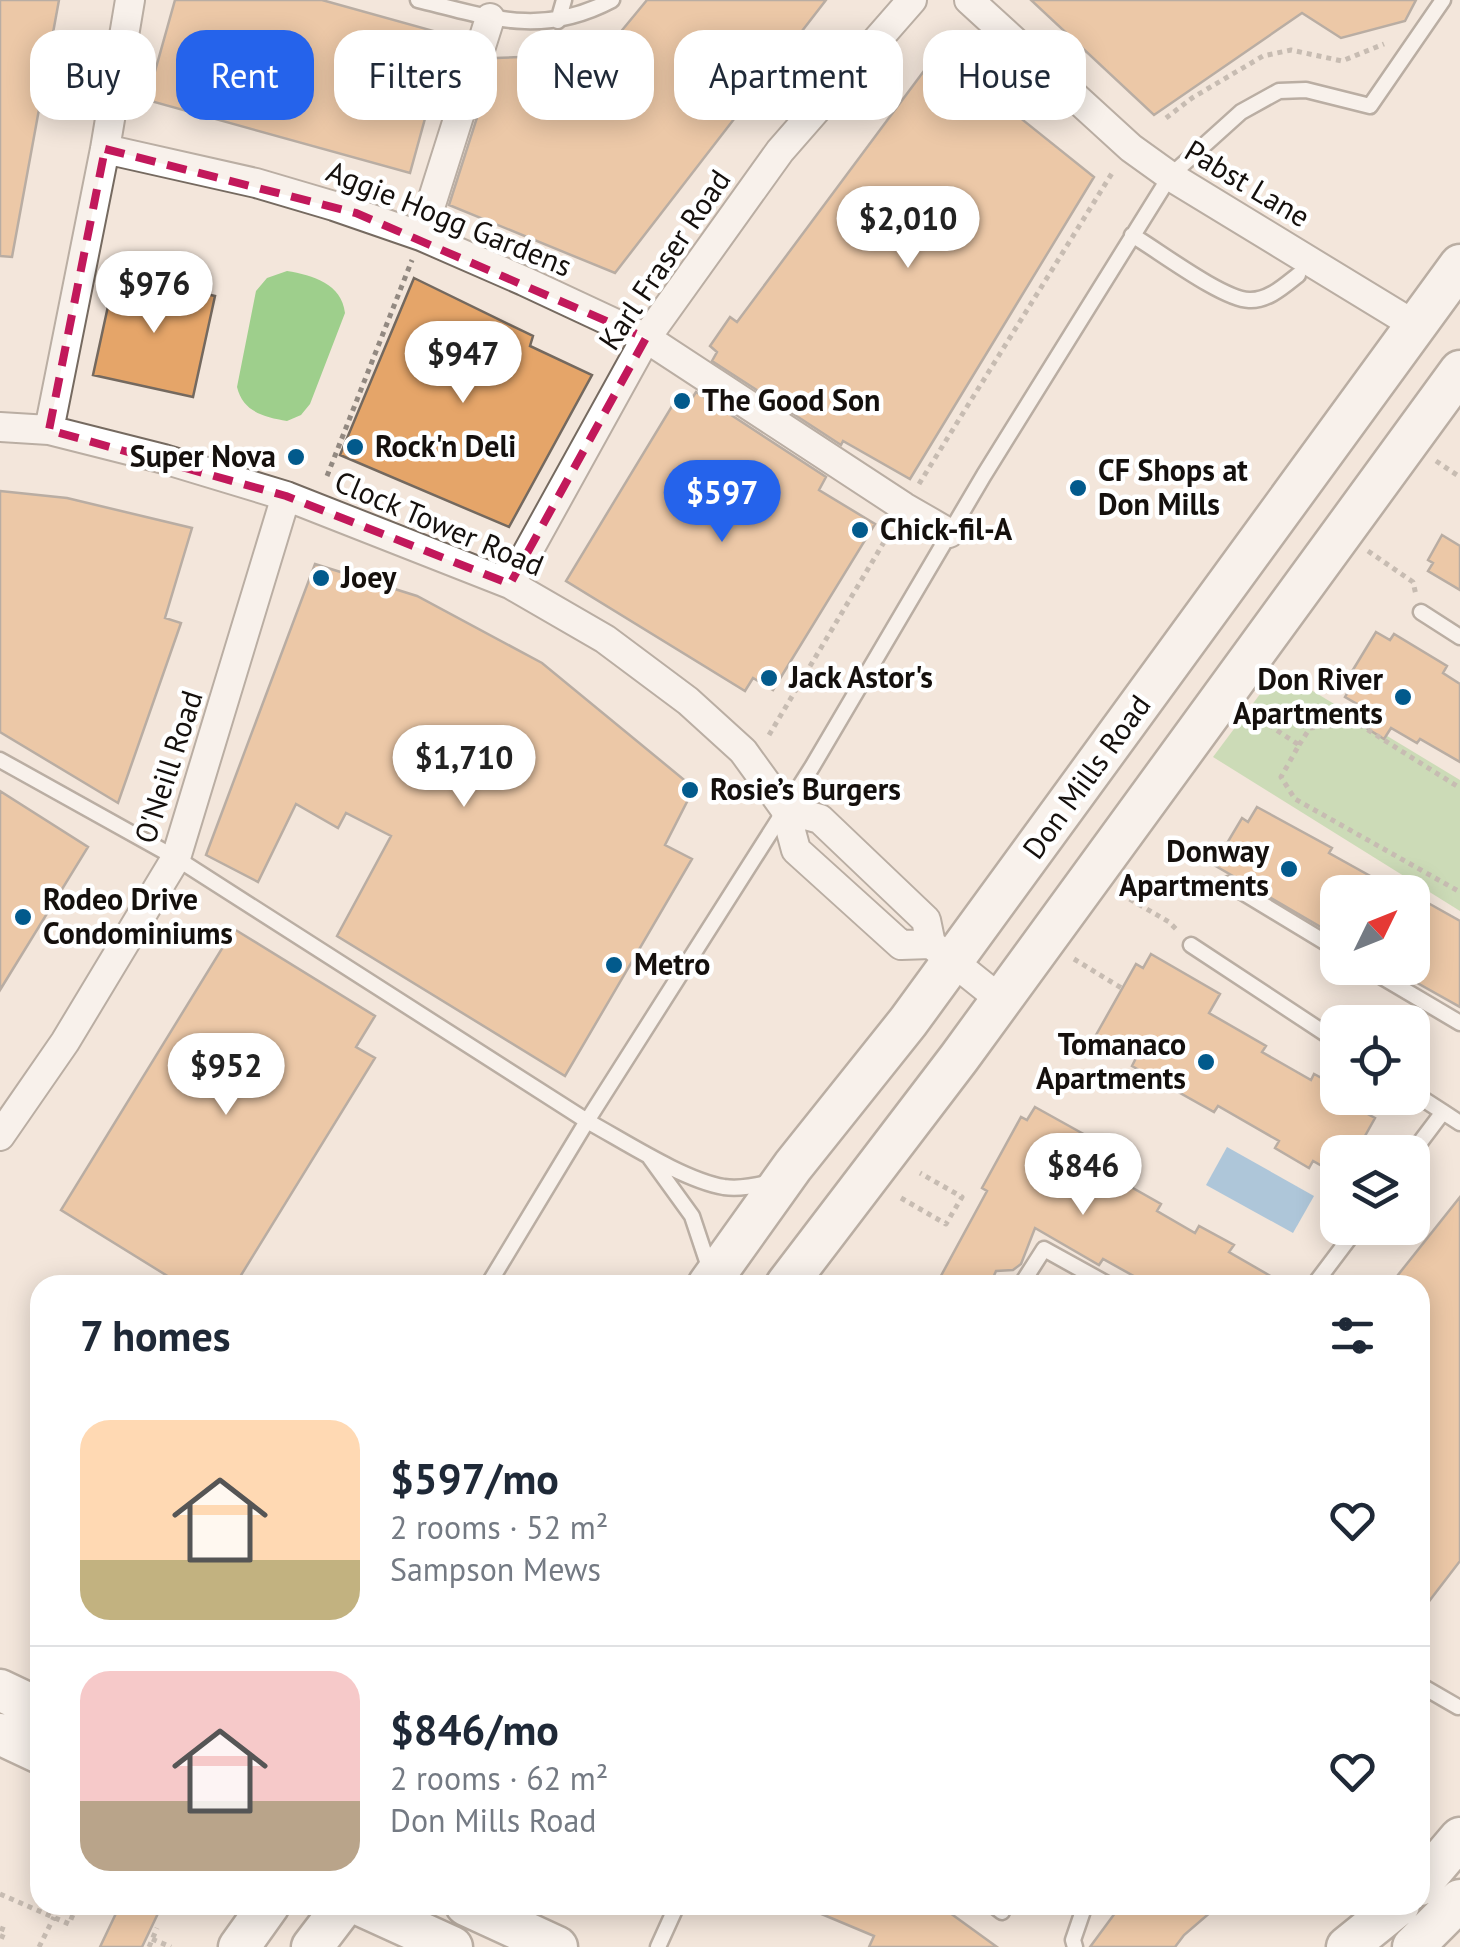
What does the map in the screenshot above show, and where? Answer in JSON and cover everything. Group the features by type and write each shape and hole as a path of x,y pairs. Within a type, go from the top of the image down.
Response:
{"main road":[{"name":"Don Mills Road","path":"714,1275 942,953 1460,265"},
{"name":"Don Mills Road","path":"794,1275 1460,372"},
{"path":"0,1690 30,1704"},
{"path":"0,1734 30,1748"},
{"path":"1414,1947 1441,1903 1460,1838"},
{"path":"239,1947 262,1915"},
{"path":"312,1947 336,1915"},
{"path":"382,1915 452,1947"},
{"path":"487,1915 556,1947"},
{"path":"1347,1947 1386,1915"}],"street":[{"path":"50,430 130,0"},
{"name":"Karl Fraser Road","path":"510,584 646,338 780,151 912,0"},
{"name":"Pabst Lane","path":"968,0 1131,148 1170,176 1416,326"},
{"path":"421,236 490,18"},
{"name":"Aggie Hogg Gardens","path":"105,150 282,190 421,236 646,338 904,508 949,533"},
{"name":"Clock Tower Road","path":"0,427 50,430 286,496 510,584 605,639 688,700 743,751 785,809 796,850 901,945 942,953"},
{"name":"O'Neill Road","path":"0,1136 64,1042 176,858 286,496"},
{"name":"Clock Tower Road","path":"785,809 820,819 926,920 942,953 1000,1000"}],"lane":[{"path":"418,0 490,18 558,21 584,15 612,0"},
{"path":"558,21 564,0"},
{"path":"494,1275 785,809 949,533 1170,176 1241,112 1279,91 1306,90 1370,106 1443,0"},
{"path":"1132,235 1217,288 1243,299 1272,294 1298,276"},
{"path":"1420,612 1460,637"},
{"path":"0,760 176,858 587,1121 646,1154 722,1186 738,1188 784,1178"},
{"path":"1229,884 1320,939"},
{"path":"1191,945 1320,1030"},
{"path":"1395,985 1460,1024"},
{"path":"1430,1104 1460,1123"},
{"path":"1426,1135 1443,1112"},
{"path":"646,1154 688,1210 708,1275"},
{"path":"1322,1275 1344,1245"},
{"path":"1027,1275 1044,1249 1091,1275"},
{"path":"1430,1690 1459,1706"},
{"path":"658,1947 672,1915"},
{"path":"1075,1947 1073,1940 1082,1915"}],"path":[{"path":"1166,118 1263,56 1292,50 1342,61 1366,54 1392,39"},
{"path":"769,735 904,508 1118,165"},
{"path":"327,476 421,236"},
{"path":"1433,460 1460,477"},
{"path":"1368,551 1413,582 1420,612"},
{"path":"1249,712 1298,745"},
{"path":"1460,788 1357,723 1310,728 1281,777 1295,799 1460,892"},
{"path":"1120,893 1169,922 1191,945"},
{"path":"1073,959 1122,989"},
{"path":"901,1198 946,1224 962,1197 920,1173"},
{"path":"0,1894 30,1907"},
{"path":"49,1915 69,1924 73,1915"},
{"path":"38,1947 54,1917"},
{"path":"0,1928 6,1930 0,1942"},
{"path":"149,1947 157,1928"},
{"path":"152,1939 171,1947"}],"highlighted area":[{"path":"105,149 356,213 646,338 510,584 286,496 49,430"}],"green space":[{"path":"287,271 316,278 332,288 345,313 310,404 301,415 287,421 249,408 237,387 256,291 267,278"},
{"path":"1278,670 1460,780 1460,911 1430,892 1430,875 1402,875 1213,757"}],"water":[{"path":"1227,1147 1314,1196 1293,1233 1206,1185"}],"building":[{"path":"0,0 59,0 54,30 30,30 30,120 37,120 12,257 0,256"},
{"path":"175,0 322,0 430,30 334,30 334,120 425,120 410,173 219,120 314,120 314,30 176,30 176,108 156,102 156,68"},
{"path":"647,0 826,0 803,30 674,30 674,120 733,120 615,273 449,205 476,120 497,120 497,58 517,57 517,120 654,120 654,30 622,30"},
{"path":"1031,0 1416,0 1405,21 1341,38 1302,13 1154,115 1086,51 1086,30 1063,30"},
{"path":"923,72 923,120 1023,120 1094,177 910,479 843,441 841,445 712,361 717,352 710,346 730,317 737,322 887,120 903,120 903,99"},
{"path":"115,274 215,296 193,397 93,375"},
{"path":"414,278 533,336 530,346 592,375 509,527 340,455"},
{"path":"696,392 826,477 819,490 875,524 773,690 753,678 745,691 566,581 680,393 691,400"},
{"path":"0,491 67,498 192,528 165,618 181,623 118,803 0,732"},
{"path":"1442,535 1460,546 1460,590 1428,571 1433,563 1428,560"},
{"path":"315,564 417,596 542,663 694,788 665,845 692,859 565,1076 337,936 391,836 346,813 338,828 296,804 258,882 206,855"},
{"name":"Don River Apartments","path":"1376,632 1390,640 1394,634 1447,666 1443,673 1460,684 1460,762 1391,728 1384,739 1349,717 1357,704 1345,697 1354,682 1348,678"},
{"name":"Rodeo Drive Condominiums","path":"0,791 88,847 0,990"},
{"name":"Donway Apartments","path":"1257,807 1332,848 1329,853 1368,875 1320,875 1320,927 1214,865 1242,818 1248,822"},
{"path":"1430,904 1460,921 1460,1007 1421,985 1430,985"},
{"path":"234,929 375,1016 356,1047 375,1058 241,1275 166,1275 61,1210"},
{"name":"Tomanaco Apartments","path":"1151,954 1220,994 1209,1013 1266,1046 1262,1052 1311,1080 1314,1074 1320,1077 1320,1115 1375,1118 1366,1135 1320,1135 1320,1165 1313,1161 1309,1168 1275,1148 1279,1141 1218,1106 1214,1112 1132,1066 1136,1058 1096,1035 1136,964 1143,968"},
{"path":"1035,1107 1105,1146 1094,1166 1161,1204 1157,1211 1195,1233 1199,1226 1234,1245 1229,1252 1269,1275 1132,1275 1103,1259 1099,1265 1035,1228 1021,1264 1013,1270 996,1271 994,1275 941,1275 1021,1117 1027,1120"},
{"path":"1460,1197 1460,1561 1430,1600 1430,1275 1398,1275 1422,1245 1430,1245 1430,1235"},
{"path":"115,1915 157,1915 142,1947 100,1947"},
{"path":"824,1915 953,1915 997,1947 869,1947 874,1936"},
{"path":"1114,1915 1207,1915 1175,1947 1090,1947"}],"place":[{"name":"The Good Son","path":"682,401"},
{"name":"Rock'n Deli","path":"355,447"},
{"name":"Super Nova","path":"296,457"},
{"name":"CF Shops at Don Mills","path":"1078,488"},
{"name":"Chick-fil-A","path":"860,530"},
{"name":"Joey","path":"321,578"},
{"name":"Jack Astor's","path":"769,678"},
{"name":"Don River Apartments","path":"1403,697"},
{"name":"Rosie’s Burgers","path":"690,790"},
{"name":"Donway Apartments","path":"1289,869"},
{"name":"Rodeo Drive Condominiums","path":"23,917"},
{"name":"Metro","path":"614,965"},
{"name":"Tomanaco Apartments","path":"1206,1062"}]}
